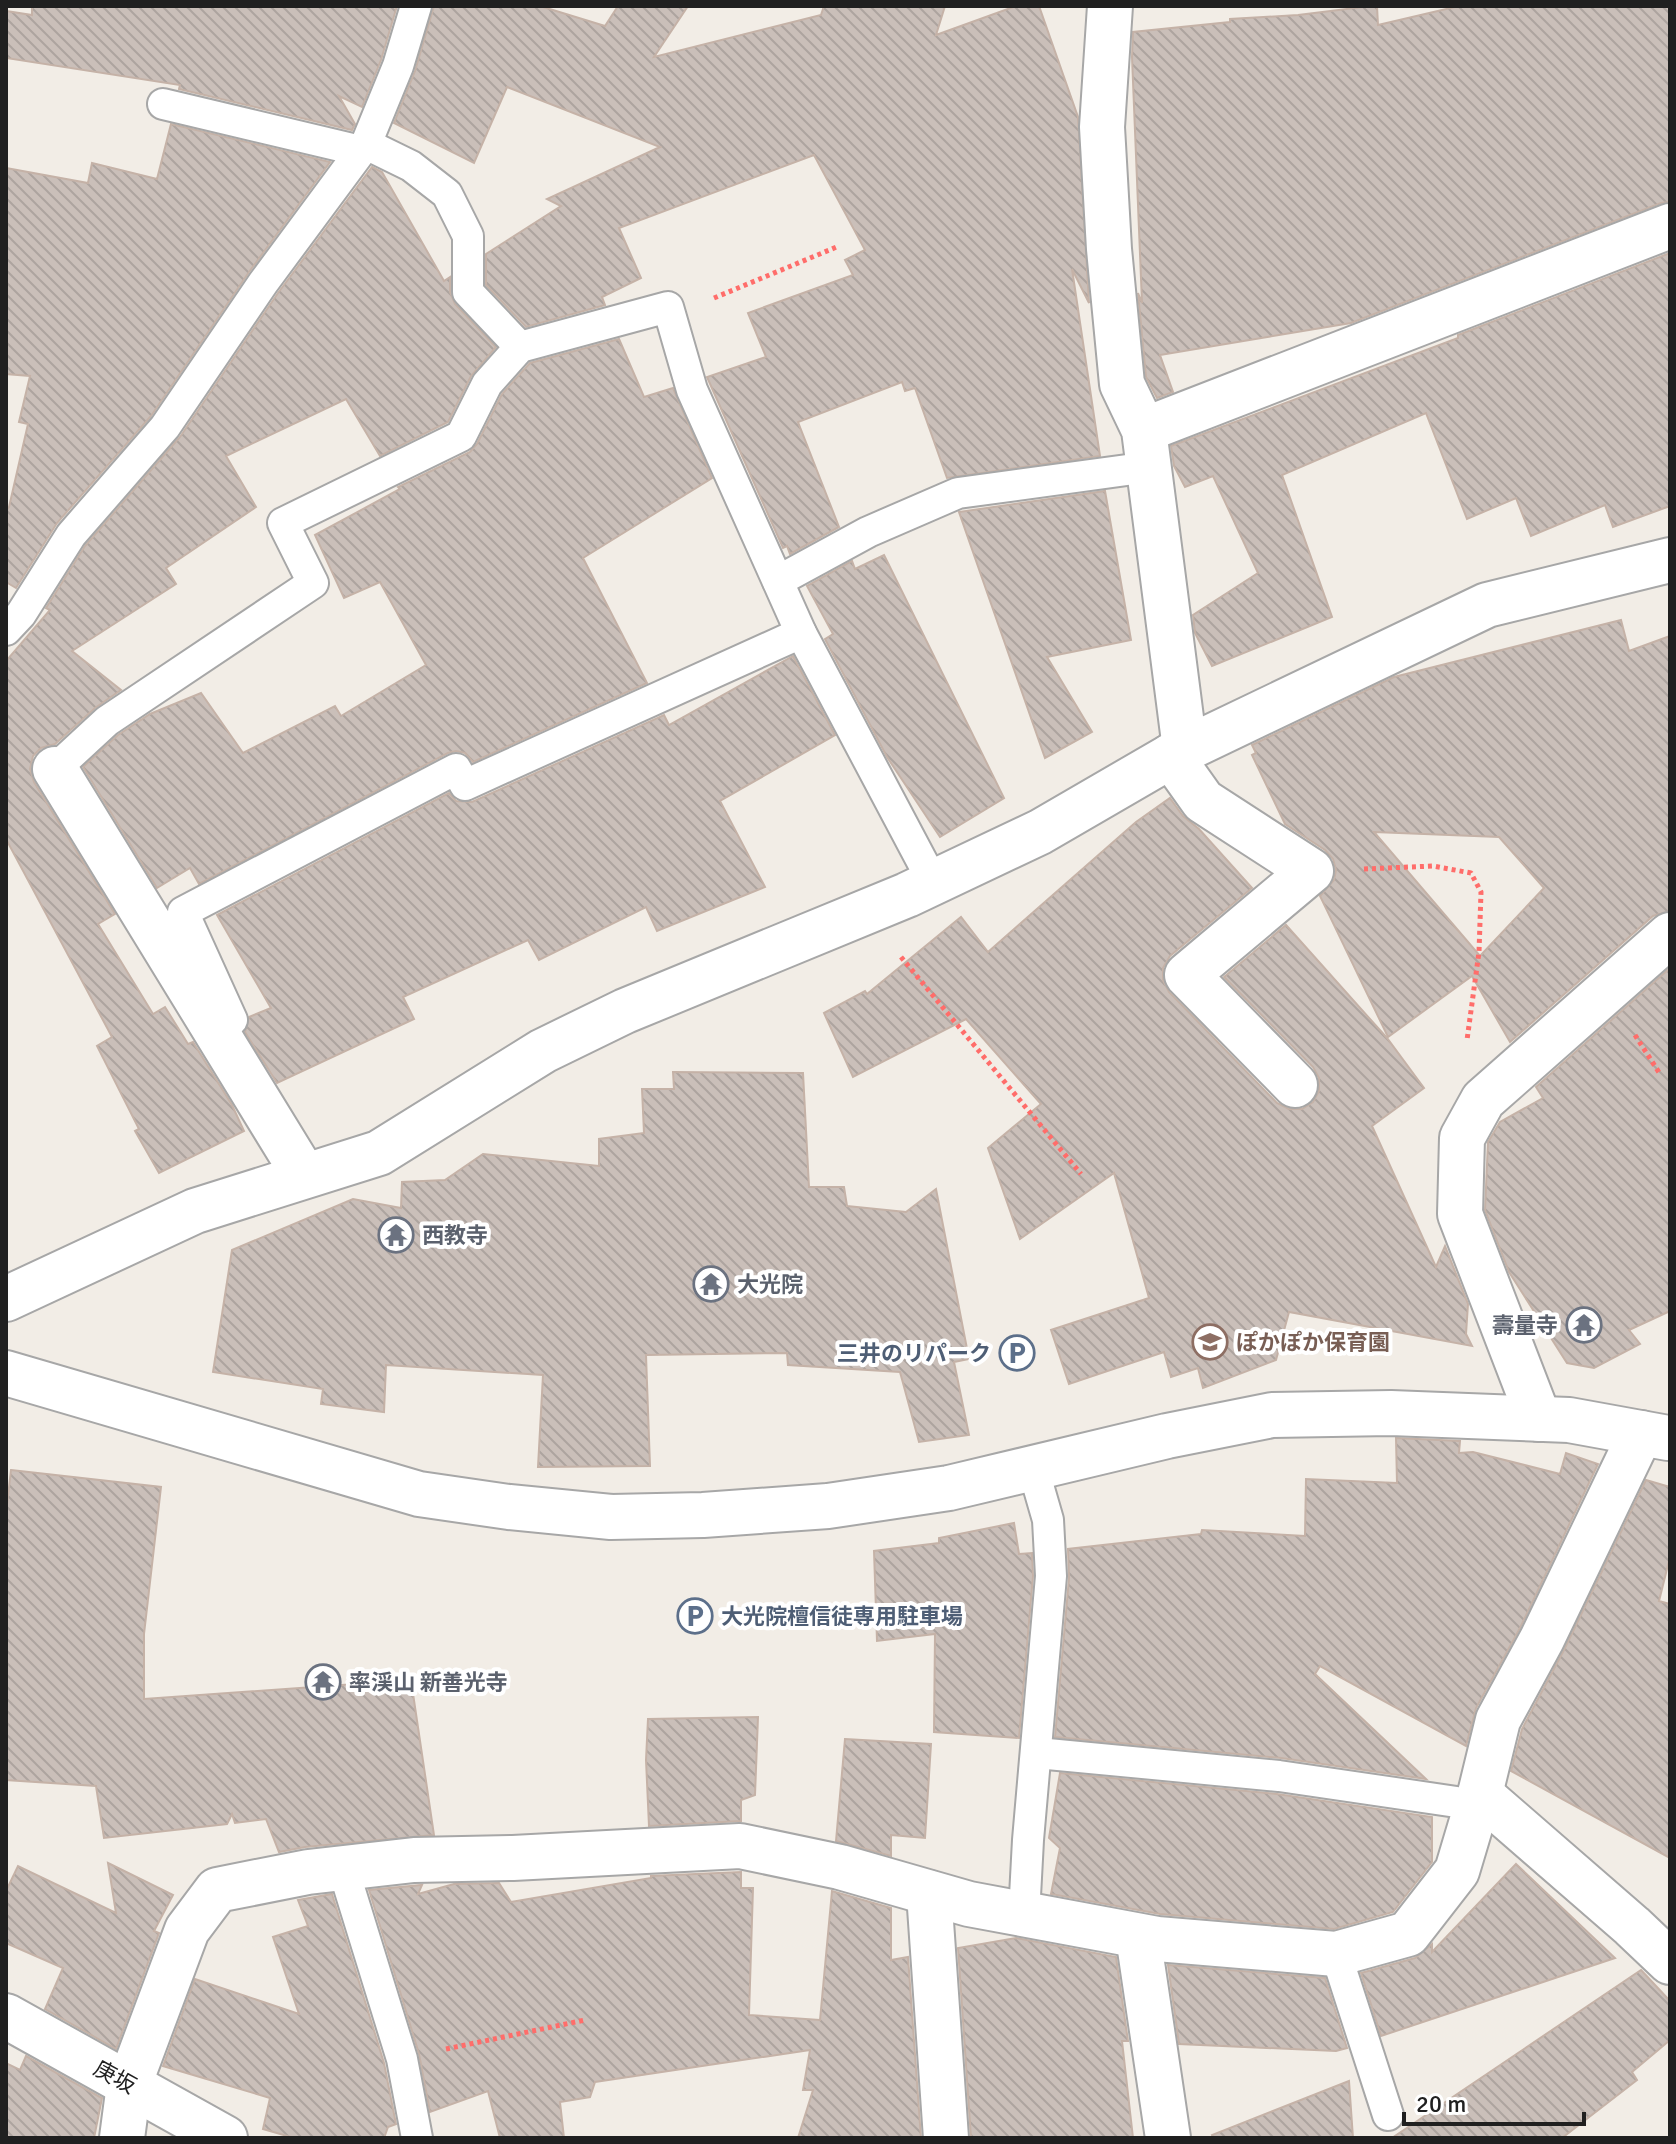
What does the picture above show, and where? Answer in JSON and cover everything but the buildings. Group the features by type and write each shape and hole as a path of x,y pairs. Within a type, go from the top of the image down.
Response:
{"street":[{"path":"1110,6 1102,127 1109,249 1122,384 1146,448 1178,753 1203,801 1311,871 1187,975 1295,1085"},
{"path":"1146,448 1670,226"},
{"path":"6,1299 195,1211 379,1153 543,1051 625,1011 864,913 1040,832 1178,753 1487,605 1670,560"},
{"path":"55,769 304,1175"},
{"path":"1539,1419 1460,1214 1462,1138 1483,1100 1670,935"},
{"path":"6,1373 419,1494 611,1517 703,1515 828,1506 949,1488 1167,1436 1272,1415 1391,1413 1569,1420 1655,1436 1498,1720 1457,1871 1408,1934 1336,1954 1138,1936 1024,1915 929,1893 840,1867 740,1846 414,1860 308,1872 217,1890 187,1930 129,2085 122,2138"},
{"path":"1479,1799 1665,1947"},
{"path":"929,1893 946,2138"},
{"path":"1138,1936 1168,2138"},
{"name":"庚坂","path":"6,2016 225,2138"}],"lane":[{"path":"6,630 21,614 71,535 165,427 263,283 363,148 398,66 416,6"},
{"path":"163,104 363,148 411,166 447,194 468,236 468,292 520,347"},
{"path":"55,769 107,721 313,583 283,523 461,436 487,384 520,347 668,307 692,390 801,633 933,882"},
{"path":"778,581 868,532 958,493 1146,448"},
{"path":"217,1032 232,1020 183,912 456,769 465,785 801,633"},
{"path":"1024,1915 1051,1576 1048,1520 1033,1468"},
{"path":"1037,1753 1479,1799"},
{"path":"343,1868 402,2059 417,2138"},
{"path":"1336,1954 1388,2115"}],"path":[{"path":"670,315 839,246"},
{"path":"1311,871 1433,866 1471,873 1481,892 1479,952 1467,1050"},
{"path":"864,913 1081,1174"},
{"path":"402,2059 585,2020"}],"place":[{"name":"西教寺","path":"396,1235"},
{"name":"大光院","path":"711,1284"},
{"name":"壽量寺","path":"1584,1325"},
{"name":"ぽかぽか保育園","path":"1210,1342"},
{"name":"三井のリパーク","path":"1017,1353"},
{"name":"大光院檀信徒専用駐車場","path":"695,1616"},
{"name":"率渓山 新善光寺","path":"323,1682"}]}
